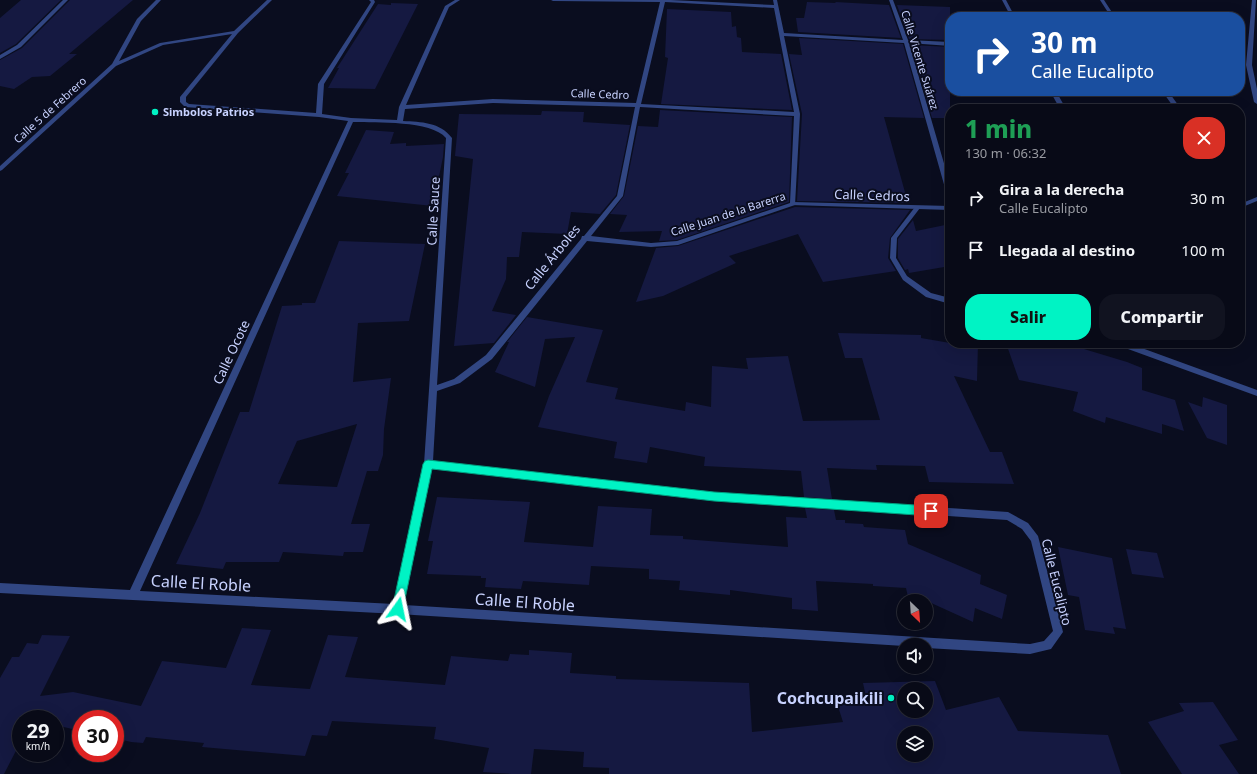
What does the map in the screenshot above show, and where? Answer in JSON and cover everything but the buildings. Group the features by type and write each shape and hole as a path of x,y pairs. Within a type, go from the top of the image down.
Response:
{"street":[{"path":"0,57 19,46 66,0"},
{"path":"114,65 139,20 159,0"},
{"path":"270,0 236,32 183,97 183,102 187,106 319,115 351,120 400,122 402,107 447,6 458,0"},
{"path":"319,115 321,84 373,2 371,0"},
{"path":"553,0 663,1 776,7"},
{"name":"Calle Juan de la Barerra","path":"584,238 651,245 678,243 793,204 797,114 775,0"},
{"name":"Calle Vicente Suárez","path":"891,0 906,42 945,178"},
{"path":"1004,0 1010,12"},
{"path":"1102,0 1110,12"},
{"path":"1254,0 1250,65 1257,102"},
{"name":"Calle Árboles","path":"434,389 457,381 489,357 584,238 620,196 638,105 663,1"},
{"path":"114,65 162,44 236,32"},
{"path":"781,34 945,44"},
{"name":"Calle 5 de Febrero","path":"0,169 114,65"},
{"name":"Calle Cedro","path":"402,107 493,101 638,105 797,114"},
{"name":"Calle Ocote","path":"133,594 351,120"},
{"name":"Calle Sauce","path":"400,122 435,127 445,131 449,138 428,464"},
{"path":"1245,204 1257,199"},
{"name":"Calle Cedros","path":"793,204 945,208"},
{"path":"917,208 894,238 893,258 905,278 929,295 945,300"},
{"path":"1134,348 1257,393"},
{"path":"398,609 428,464"},
{"name":"Calle Eucalipto","path":"428,464 714,496 1008,516 1025,526 1035,540 1058,632 1048,645"},
{"name":"Calle El Roble","path":"0,588 398,609 1030,649 1048,645"}],"place":[{"name":"Simbolos Patrios","path":"155,112"},
{"name":"Cochcupaikili","path":"891,698"}],"route":[{"path":"398,609 428,464 714,496 931,511"}]}
